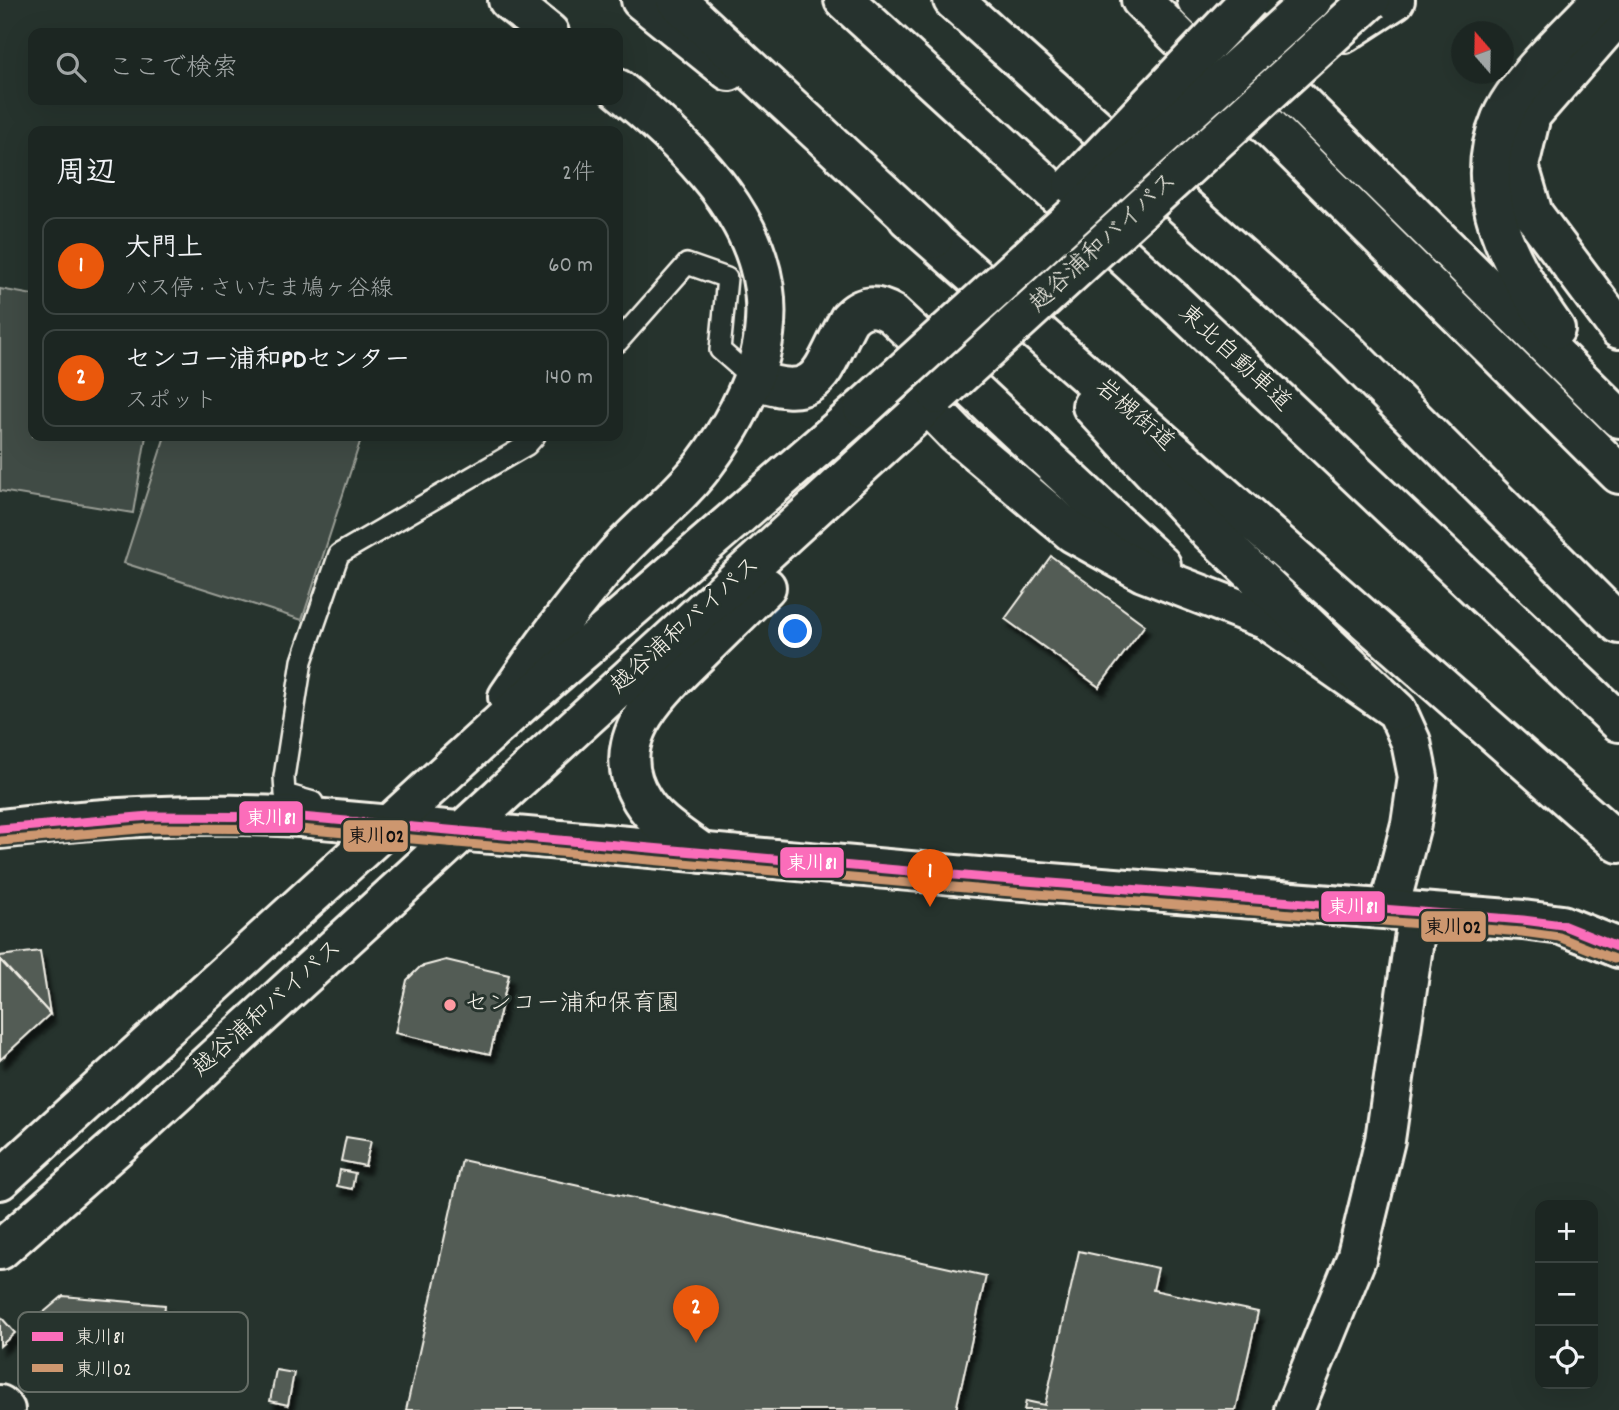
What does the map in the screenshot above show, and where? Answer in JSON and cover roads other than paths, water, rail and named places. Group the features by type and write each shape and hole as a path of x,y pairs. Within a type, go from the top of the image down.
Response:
{"main road":[{"path":"508,0 543,28"},
{"name":"岩槻街道","path":"641,0 933,239 1619,843"},
{"path":"676,0 933,239"},
{"name":"東北自動車道","path":"844,0 1183,311 1619,722"},
{"path":"953,0 1346,351 1619,624"},
{"path":"1140,0 1619,474"},
{"path":"1197,0 1619,417"},
{"path":"863,408 1249,0"},
{"name":"越谷浦和バイパス","path":"0,1180 476,745 863,408 1312,0"},
{"name":"越谷浦和バイパス","path":"0,1250 135,1131 1370,0"},
{"path":"1306,58 1395,0"},
{"path":"1601,0 1518,91 1501,119 1492,154 1491,188 1505,248 1527,290 1619,417"},
{"path":"1619,14 1531,115 1519,166 1533,214 1619,329"},
{"path":"476,745 556,626 615,555 701,469 729,430 747,398 760,356 766,309 763,272 751,239 729,201 700,165 659,122 623,93"},
{"path":"753,379 789,389 800,389 812,383 856,311 880,307 902,323 1189,590"},
{"path":"1051,343 1099,417 1205,527 1398,711 1411,742 1418,777 1411,824 1385,1140 1356,1259 1294,1410"},
{"path":"702,853 660,822 642,801 631,778 631,740 643,712 663,688 778,576 933,400 957,435 1073,533 1143,572 1266,620 1398,711"},
{"path":"0,830 153,814 241,813 1562,925 1619,948"},
{"path":"0,1405 5,1410"}],"lane":[{"path":"623,336 687,264 727,278 720,350 753,379"},
{"path":"313,802 285,794 284,777 302,661 339,554 531,441"}],"place":[{"name":"大門上","path":"930,907"},
{"name":"センコー浦和保育園","path":"450,1005"},
{"name":"センコー浦和PDセンター","path":"696,1343"}]}
